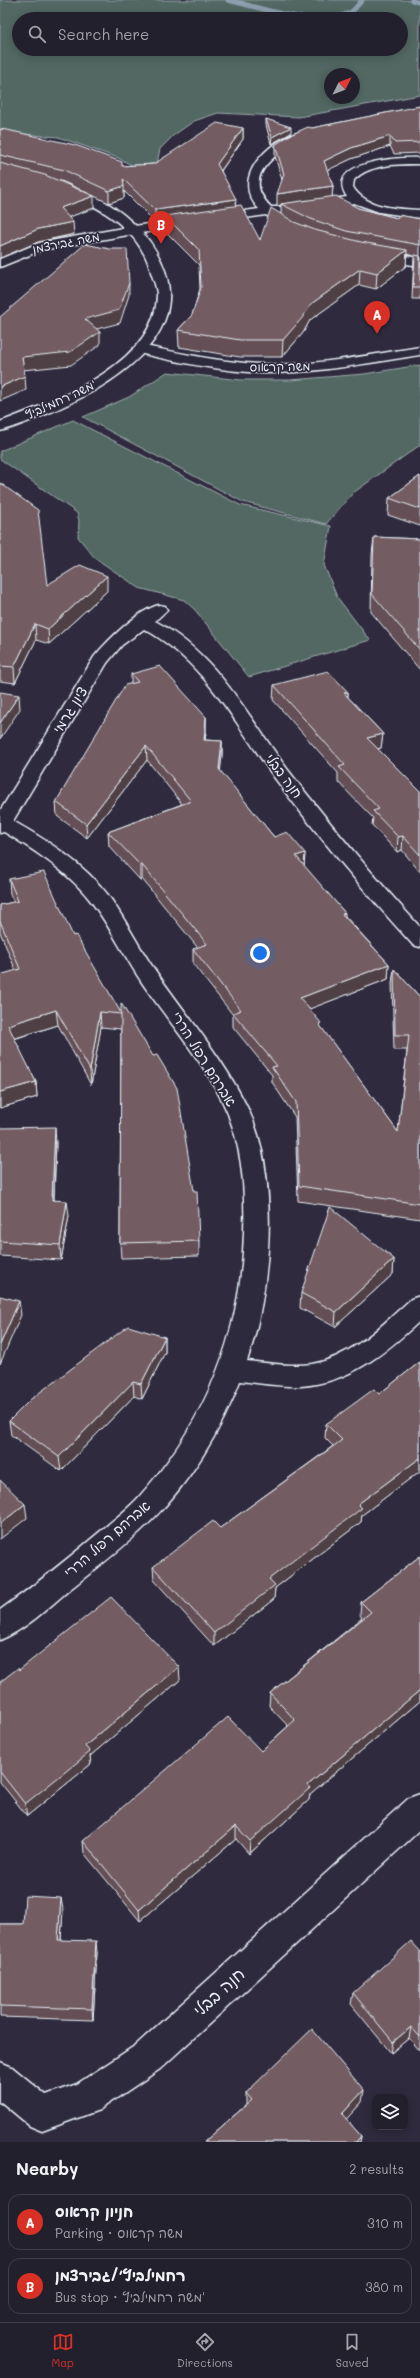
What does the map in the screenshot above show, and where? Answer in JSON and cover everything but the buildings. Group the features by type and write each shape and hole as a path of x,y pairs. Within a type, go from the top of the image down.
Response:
{"street":[{"path":"307,237 267,211 256,197 252,179 260,161 277,146 314,130"},
{"path":"420,161 389,162 356,172 348,181 347,187 357,199 382,209 420,214"},
{"name":"משה רחמילביץ'","path":"0,427 83,392 109,376 140,349 159,325 165,304 165,294 158,268 149,250 134,230 120,216 106,208 55,185"},
{"path":"304,206 357,199"},
{"name":"משה גבירצמן","path":"1,262 39,247 134,230 290,208"},
{"path":"364,254 420,262"},
{"name":"משה קראוס","path":"140,349 238,367 274,368 331,365 420,351"},
{"name":"ציון גרמי","path":"1,823 100,661 116,642 142,621 159,610"},
{"name":"חנה בבלי","path":"142,621 170,636 189,651 210,673 281,773 361,875 420,940"},
{"name":"אברהם רפול הררי","path":"0,1627 146,1508 185,1461 221,1400 240,1349 250,1307 256,1260 256,1214 253,1163 245,1129 225,1088 184,1024 149,977 108,910 92,888 69,867 35,842 1,823"},
{"path":"232,1370 280,1375 312,1374 341,1366 372,1348 420,1306"},
{"name":"חנה בבלי","path":"0,2079 42,2114 88,2098 148,2057 420,1809"}],"green space":[{"path":"0,0 420,0 420,95 299,117 218,113 194,121 174,135 160,149 154,177 118,158 58,137 0,132"},
{"path":"420,365 420,445 353,493 326,524 243,502 83,417 129,397 167,372 241,380 290,380 364,374"},
{"path":"73,420 240,505 331,526 324,565 337,597 370,640 249,677 195,610 184,600 139,588 95,558 78,537 79,521 77,513 0,459 0,451"}],"waterway":[{"path":"228,0 273,12"},
{"path":"351,12 362,0"},
{"path":"412,0 420,3"}],"place":[{"name":"רחמילביץ׳/גבירצמן","path":"161,244"},
{"name":"חניון קראוס","path":"377,334"}]}
